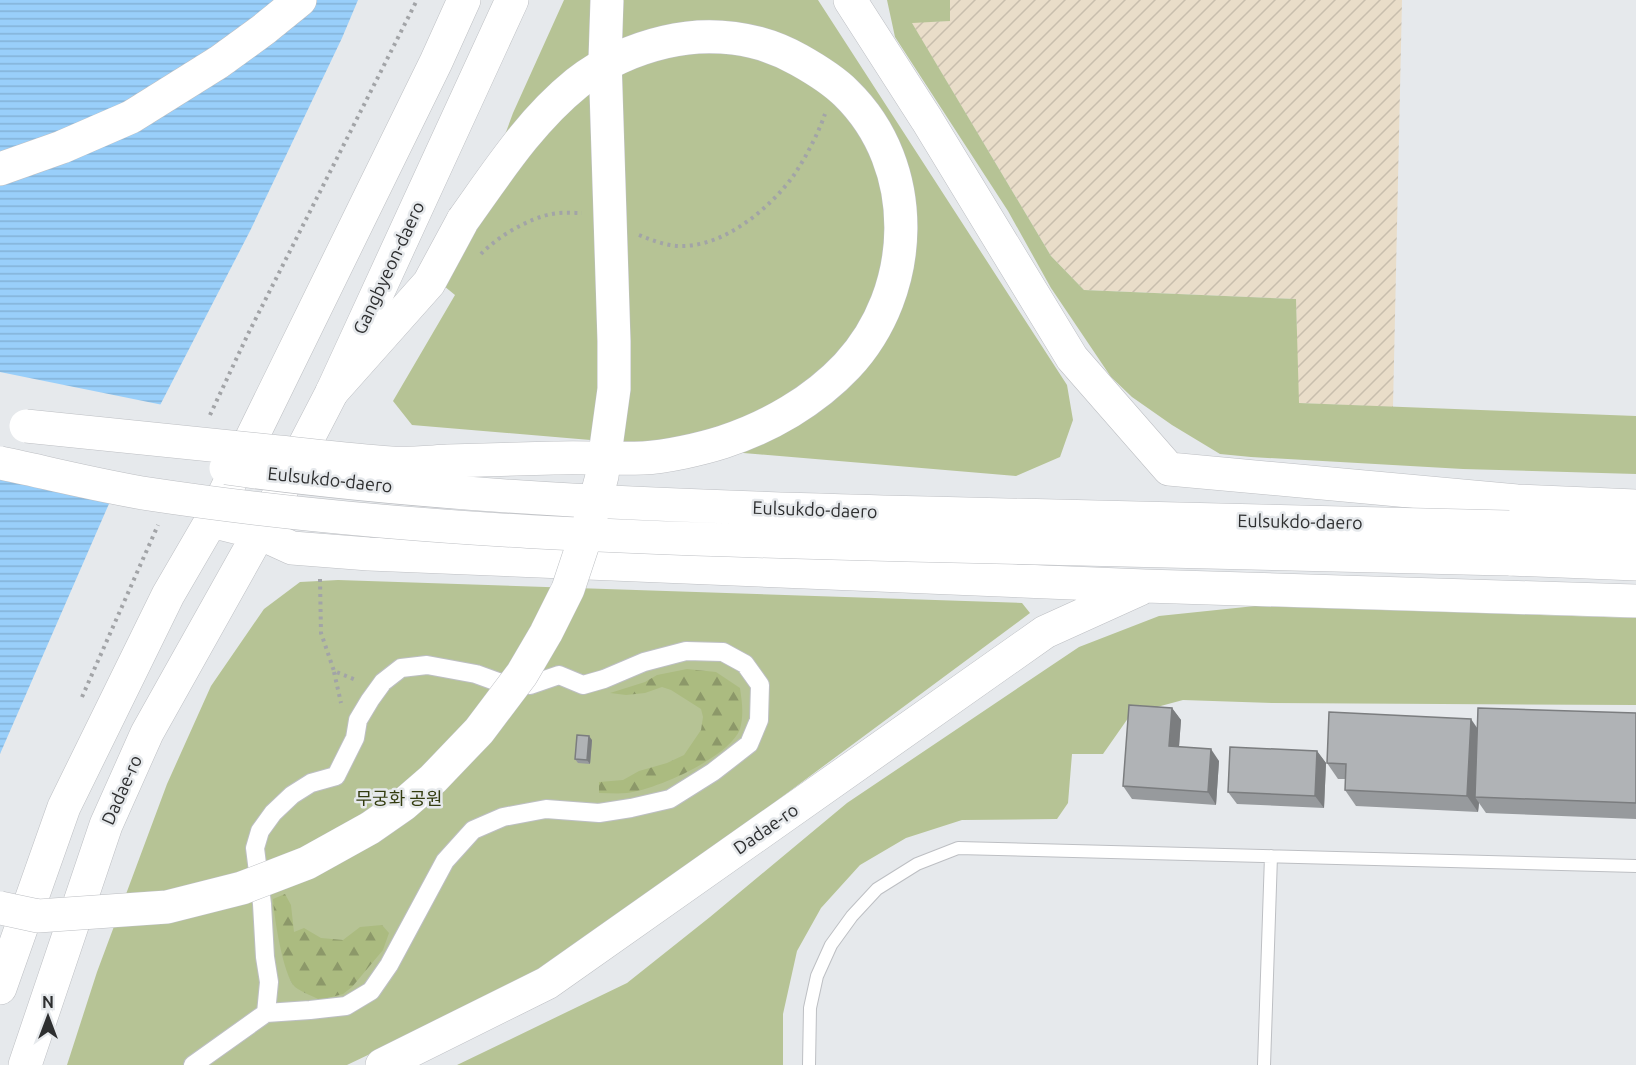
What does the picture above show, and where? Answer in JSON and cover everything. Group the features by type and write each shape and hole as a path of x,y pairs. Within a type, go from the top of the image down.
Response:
{"main road":[{"path":"0,169 62,147 131,117 219,62 300,0"},
{"path":"0,988 64,807 168,595 211,521 464,0"},
{"name":"Gangbyeon-daero","path":"259,533 332,392 512,0"},
{"path":"0,908 38,916 167,907 242,888 307,863 370,828 403,805 433,779 479,731 522,674 568,589 586,535 602,476 614,389 613,284 605,59 606,0"},
{"path":"850,0 927,120 1072,358 1169,470 1517,501 1636,506"},
{"path":"13,423 394,463 593,457 648,458 721,443 787,414 811,398 848,365 879,321 896,278 901,242 900,206 892,168 873,127 847,94 832,81 790,55 769,46 722,37 698,36 648,46 614,60 580,80 545,111 518,142 463,220 429,283 332,392"},
{"name":"Eulsukdo-daero","path":"13,423 96,446 276,475 378,486 571,501 767,509 1636,532"},
{"name":"Eulsukdo-daero","path":"0,463 146,494 391,521 570,534 770,542 1636,564"},
{"path":"211,521 259,533 292,548 369,555 1145,586 1636,601"},
{"name":"Dadae-ro","path":"25,1065 106,825 147,733 259,533"},
{"name":"Dadae-ro","path":"382,1065 547,983 1045,632 1145,586"}],"street":[{"path":"193,1065 266,1013 346,1006 371,991 388,965 445,861 473,830 503,817 546,809 599,813 670,799 713,772 749,744 759,720 760,685 745,664 723,652 686,651 644,662 583,685 559,675 530,685 498,682 476,674 428,665 400,668 383,682 358,720 355,738 336,776 311,783 292,795 273,813 260,831 255,848 269,982 266,1013"}],"lane":[{"path":"809,1065 810,1008 817,976 831,945 852,916 878,889 917,864 958,848 1636,867"},
{"path":"1264,1065 1271,856"}],"path":[{"path":"633,232 671,245 692,245 719,238 742,225 778,194 794,175 821,125 828,105"},
{"path":"478,257 499,239 534,220 550,214 584,213"},
{"path":"321,572 321,633 334,671 379,687"}],"shaded area":[{"path":"950,0 1402,0 1393,407 1298,403 1296,299 1084,290 1051,256 911,22 949,21"}],"green space":[{"path":"564,0 818,0 1067,385 1073,420 1060,457 1016,476 412,425 393,401 455,295 444,286 466,241 513,113"},
{"path":"887,0 950,0 950,21 912,23 1051,256 1084,290 1296,299 1299,403 1636,416 1636,474 1463,469 1220,454 1172,425 1132,397 1111,377 1051,288 1008,211 895,37"},
{"name":"무궁화 공원","path":"338,580 1022,603 1030,613 574,951 529,978 347,1065 67,1065 97,972 167,784 211,686 264,609 300,582"},
{"path":"1255,606 1636,618 1636,705 1272,703 1183,700 1131,714 1103,754 1072,754 1068,803 1057,819 962,820 906,838 860,865 821,908 797,951 783,1014 783,1065 457,1065 627,983 847,803 1079,647 1159,616"},
{"path":"687,669 716,672 740,688 742,718 740,729 733,740 707,761 655,786 627,793 599,793 599,782 623,780 639,771 667,763 684,755 701,730 703,717 701,709 671,690 662,687 645,693 626,695 610,693 645,682 657,675"},
{"path":"285,894 291,905 294,932 304,928 321,938 343,940 360,927 382,925 389,933 383,950 352,987 343,994 320,1000 298,989 291,981 280,945 273,899"}],"water":[{"path":"0,0 358,0 250,231 108,506 0,754"}],"pier":[{"path":"0,372 163,405 119,492 0,467"}],"building":[{"path":"1129,705 1172,708 1169,746 1211,749 1208,792 1123,786"},
{"path":"1478,708 1636,713 1636,803 1475,797"},
{"path":"1329,712 1471,719 1467,796 1345,790 1346,764 1327,763"},
{"path":"577,735 589,736 587,760 575,759"},
{"path":"1230,747 1317,751 1315,796 1228,792"}]}
